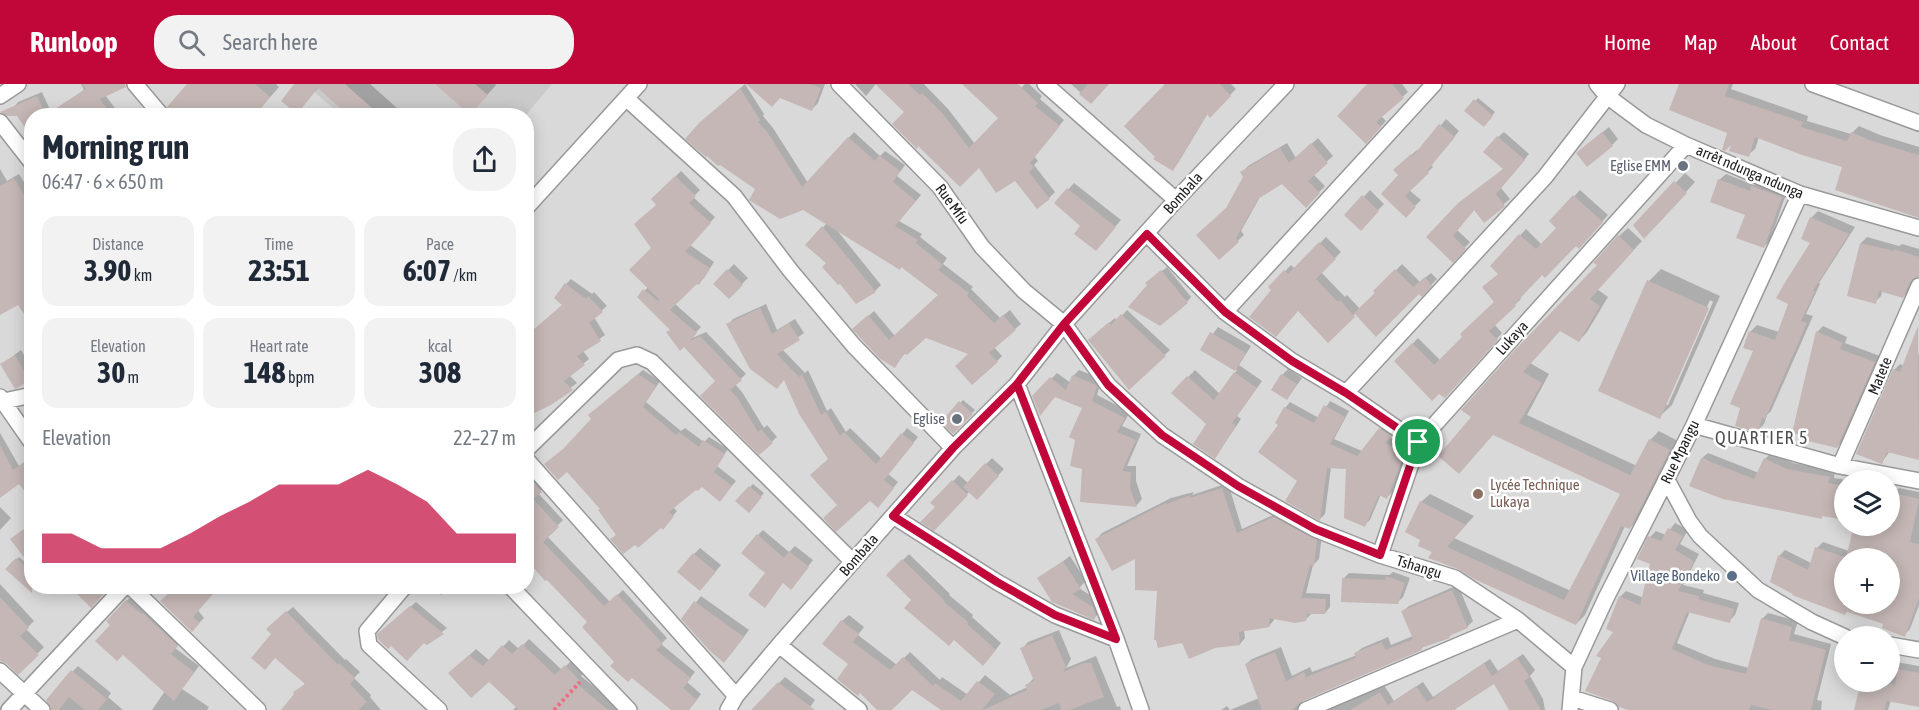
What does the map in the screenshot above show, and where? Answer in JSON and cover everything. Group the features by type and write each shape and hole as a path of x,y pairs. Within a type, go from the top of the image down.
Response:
{"street":[{"path":"0,96 18,84"},
{"path":"135,84 155,108"},
{"path":"534,199 639,84"},
{"name":"Rue Mfu","path":"839,84 940,187 982,247 1024,291 1064,324"},
{"path":"1045,84 1176,200"},
{"path":"1225,312 1434,84"},
{"path":"1814,84 1919,123"},
{"name":"Bombala","path":"728,710 736,696 779,645 953,448 1017,384 1064,324 1277,87"},
{"path":"1346,393 1545,177 1607,88"},
{"name":"arrêt ndunga ndunga","path":"1607,88 1646,125 1686,145 1800,194 1919,228"},
{"path":"627,99 734,196 790,270 854,346 953,448"},
{"path":"0,122 24,153"},
{"name":"Lukaya","path":"1380,555 1418,442 1686,145"},
{"name":"Rue Mpangu","path":"1571,704 1574,667 1606,598 1694,425 1800,194"},
{"path":"1147,234 1225,312 1292,361 1346,393 1418,442"},
{"name":"Matete","path":"1840,466 1919,286"},
{"name":"Tshangu","path":"1064,324 1108,385 1162,435 1238,486 1315,529 1380,555 1455,578 1518,620 1574,667"},
{"path":"534,442 618,360 637,355 652,362 661,370 853,562"},
{"path":"1017,384 1116,639 1141,710"},
{"path":"24,396 1,400 24,432"},
{"path":"1694,425 1840,466 1919,482"},
{"path":"534,468 736,696"},
{"path":"1666,480 1700,536 1758,590 1812,622 1834,632"},
{"path":"893,516 997,582 1055,615 1116,639"},
{"path":"9,710 119,594"},
{"path":"138,594 258,710"},
{"path":"398,594 367,631 369,645 439,710"},
{"path":"518,594 629,710"},
{"path":"1306,710 1518,620"},
{"path":"779,645 860,710"},
{"path":"1900,647 1919,650"},
{"path":"0,671 42,710"},
{"path":"1571,704 1610,710"}],"path":[{"path":"554,710 591,670"}],"shaded area":[{"path":"0,84 1919,84 1919,710 0,710"},
{"path":"305,84 552,84 532,108 333,108"}],"building":[{"path":"82,84 125,84 126,87 100,99 106,108 57,108 86,89"},
{"path":"187,84 255,84 270,97 261,108 167,107"},
{"path":"294,84 345,84 372,108 340,108 318,88 302,108 290,108 281,101"},
{"path":"435,84 475,84 488,95 476,108 462,108"},
{"path":"746,84 810,84 821,88 812,111 780,98 772,107"},
{"path":"875,84 908,84 920,95 922,93 943,114 969,148 998,118 962,84 1018,84 1038,103 1035,106 1060,126 1030,163 1034,167 1029,172 1050,199 1037,209 1015,181 996,193 979,168 960,187 892,124 904,112"},
{"path":"1088,84 1109,84 1091,104 1079,94"},
{"path":"1165,84 1220,84 1231,96 1210,118 1207,114 1173,171 1153,159 1155,157 1124,126"},
{"path":"1367,84 1392,84 1404,98 1376,122 1381,127 1366,144 1337,116"},
{"path":"1679,84 1729,84 1725,96 1803,122 1801,127 1847,141 1851,132 1919,155 1919,218 1835,190 1842,167 1755,137 1749,157 1729,151 1731,145 1725,151 1722,150 1727,133 1669,110"},
{"path":"740,88 760,120 758,122 768,133 802,187 848,137 875,161 879,155 900,171 893,182 916,201 895,226 918,240 916,243 943,265 938,270 969,293 967,296 994,323 1003,315 1016,330 989,353 998,362 972,385 955,366 968,354 926,338 907,355 904,353 895,368 880,359 852,329 868,315 889,340 938,295 901,267 900,270 803,210 780,219 749,200 755,189 720,165 718,166 685,139 699,123"},
{"path":"37,96 43,108 24,108 24,126 17,116 7,116 0,112"},
{"path":"1474,99 1493,116 1484,127 1464,111"},
{"path":"1439,124 1455,137 1427,171 1429,173 1405,196 1416,207 1406,218 1381,194 1398,175 1393,170 1411,154 1413,156"},
{"path":"1602,132 1613,146 1587,167 1576,153"},
{"path":"1497,136 1525,160 1496,194 1505,206 1484,223 1474,210 1453,236 1466,249 1453,263 1426,237 1458,203 1503,169 1483,152"},
{"path":"1311,143 1328,163 1308,181 1320,193 1306,208 1282,184 1258,199 1236,238 1239,242 1219,260 1196,235 1226,208 1243,177 1240,172 1280,148 1289,163"},
{"path":"675,176 696,196 689,203 711,223 685,252 710,268 699,285 697,284 670,310 697,333 690,341 700,336 742,380 730,390 737,397 758,432 761,429 773,443 759,455 700,396 715,381 684,347 680,351 666,332 670,330 637,297 643,289 658,301 660,300 629,270 651,248 634,224 656,205 651,199"},
{"path":"14,178 24,195 24,314 18,305 0,315 0,186"},
{"path":"1718,179 1750,191 1751,186 1782,197 1764,248 1736,238 1745,215 1710,202"},
{"path":"1674,181 1687,193 1644,239 1633,225"},
{"path":"1067,188 1116,227 1096,251 1074,234 1080,226 1054,203"},
{"path":"1362,195 1379,211 1361,231 1344,215"},
{"path":"1573,195 1603,222 1579,249 1576,246 1545,278 1542,275 1515,304 1516,306 1489,331 1498,340 1445,398 1439,394 1432,401 1394,361 1412,343 1434,365 1462,337 1460,334 1494,302 1482,287 1498,274 1490,266 1519,234 1536,249 1556,228 1549,221"},
{"path":"1810,217 1849,234 1813,291 1815,291 1801,321 1807,323 1765,419 1762,418 1758,433 1735,426 1740,408 1730,404 1753,351 1743,348 1749,331 1775,340 1788,304 1776,298 1810,243 1801,239"},
{"path":"822,226 876,292 856,304 822,267 826,263 805,245"},
{"path":"1618,235 1634,250 1590,299 1600,306 1579,342 1560,331 1523,372 1542,383 1519,423 1630,475 1649,439 1670,450 1630,529 1621,526 1576,625 1474,579 1458,569 1428,558 1432,552 1418,546 1420,540 1405,532 1420,501 1466,525 1447,547 1564,600 1620,494 1493,435 1459,474 1438,456 1471,417 1461,410 1511,354 1597,265 1593,263"},
{"path":"1319,242 1336,259 1316,279 1355,317 1328,343 1298,311 1276,337 1249,317 1271,290 1268,287 1284,270 1288,274"},
{"path":"1860,243 1894,251 1894,249 1919,257 1919,276 1910,282 1903,298 1879,291 1876,304 1847,296"},
{"path":"727,269 743,285 729,299 713,284"},
{"path":"1395,269 1413,287 1425,277 1432,286 1422,297 1419,294 1376,337 1354,313"},
{"path":"1161,270 1188,303 1160,326 1128,307 1147,285 1145,283"},
{"path":"1647,280 1709,308 1660,419 1598,391"},
{"path":"565,283 586,299 588,296 603,312 589,323 601,341 577,356 585,365 564,381 573,390 534,413 534,329 562,305 554,298"},
{"path":"760,308 772,334 789,323 800,340 777,354 799,377 802,374 821,415 826,412 840,436 844,432 876,464 901,433 914,443 884,480 894,488 878,508 870,501 836,532 823,518 837,505 810,475 828,459 799,414 784,380 777,389 750,369 726,324"},
{"path":"1121,314 1166,356 1129,390 1088,340 1109,322 1111,325"},
{"path":"1918,326 1919,460 1887,452 1882,464 1856,454 1893,369 1900,372"},
{"path":"1816,331 1843,343 1840,349 1875,362 1837,448 1808,441 1809,437 1792,433"},
{"path":"1210,332 1246,353 1235,371 1200,350"},
{"path":"15,355 24,371 24,384 15,389 0,364"},
{"path":"1234,372 1257,388 1232,423 1236,425 1215,459 1193,444 1206,424 1171,393 1187,376 1214,400"},
{"path":"638,374 656,386 643,407 676,435 679,432 699,447 703,440 725,454 714,472 732,486 720,502 702,487 696,490 669,512 674,516 663,530 661,528 638,548 635,545 623,554 610,539 616,535 598,510 600,509 567,472 558,480 544,464 563,449 591,419 588,415"},
{"path":"1281,374 1297,384 1287,400 1271,390"},
{"path":"1072,375 1096,385 1092,401 1125,418 1117,432 1136,440 1122,471 1131,472 1130,488 1137,507 1080,502 1082,469 1070,466 1075,440 1069,437 1082,408 1055,397 1040,416 1032,396 1050,377 1066,390"},
{"name":"Eglise","path":"959,401 973,414 953,434 941,422"},
{"path":"1324,405 1345,417 1330,444 1357,456 1379,428 1392,437 1385,443 1405,452 1387,499 1379,495 1365,527 1344,518 1346,469 1327,468 1320,521 1285,501 1297,481 1258,452 1278,425 1275,423 1284,407 1314,423"},
{"path":"0,445 13,470 24,462 24,491 19,484 0,498"},
{"path":"1701,458 1754,479 1764,458 1787,469 1830,477 1828,483 1834,484 1834,518 1822,516 1822,519 1723,499 1689,486"},
{"path":"985,463 999,476 977,500 963,487"},
{"path":"952,480 968,495 934,531 920,522 935,507 930,503"},
{"path":"534,483 542,492 534,498"},
{"path":"749,486 762,497 749,513 735,501"},
{"path":"1222,488 1237,533 1274,517 1317,540 1314,566 1310,565 1301,598 1326,599 1325,614 1307,614 1306,621 1295,623 1269,618 1270,627 1239,632 1240,645 1215,648 1189,659 1182,643 1158,648 1154,640 1157,591 1135,590 1135,559 1112,571 1095,539 1166,503"},
{"path":"1900,494 1919,499 1910,542 1919,544 1919,598 1905,637 1900,635 1900,626 1882,626 1883,624 1854,614 1900,614 1900,548 1848,548 1851,536 1900,536"},
{"path":"534,500 559,527 543,542 604,606 617,594 663,644 656,650 691,678 683,688 697,700 689,710 671,710 632,678 628,682 610,666 614,662 582,627 587,622 547,580 545,581 534,568"},
{"path":"1668,528 1683,536 1675,550 1694,561 1678,591 1734,609 1730,623 1687,612 1672,649 1708,665 1746,674 1761,618 1792,627 1789,640 1826,650 1811,710 1772,710 1751,705 1749,710 1628,710 1619,707 1613,701 1585,691 1601,658 1596,656 1613,632 1606,629 1619,596 1640,605 1650,564 1637,559 1648,536 1661,541"},
{"path":"24,529 24,557 10,539"},
{"path":"757,534 784,558 789,551 809,567 791,590 783,583 765,608 748,595 765,573 741,553"},
{"path":"1815,547 1834,553 1834,611 1792,595 1770,582 1778,555 1808,570"},
{"path":"693,553 716,572 700,591 677,572"},
{"path":"16,558 24,566 24,586 5,569"},
{"path":"902,559 996,650 983,666 954,640 949,646 904,608 911,600 886,575"},
{"path":"1063,561 1081,589 1072,594 1093,607 1096,616 1094,620 1052,602 1037,578"},
{"path":"1386,576 1405,583 1398,604 1341,602 1342,578 1385,580"},
{"path":"1452,590 1468,628 1449,636 1450,638 1421,648 1422,650 1302,701 1292,710 1262,710 1245,664 1275,652 1286,681 1304,672 1306,677 1356,658 1354,653 1382,642 1385,650 1413,639 1401,611"},
{"path":"77,594 104,594 91,608"},
{"path":"168,594 213,594 193,617 200,623 192,632 160,601"},
{"path":"0,597 29,628 20,636 39,655 18,675 7,664 0,661"},
{"path":"126,600 178,646 171,654 194,672 174,701 123,655 117,661 95,641 110,625 106,621"},
{"path":"694,601 744,637 724,663 681,619"},
{"path":"410,606 444,634 427,645 424,643 407,661 391,646 388,649 378,639 377,634"},
{"path":"286,611 338,665 339,663 355,678 350,684 367,702 358,710 281,710 294,694 293,692 305,684 275,658 265,670 251,658 271,634 266,629"},
{"path":"841,620 859,634 853,642 890,670 903,657 933,686 935,683 961,701 977,681 995,694 982,710 941,710 912,690 892,710 877,710 860,693 858,696 837,679 848,664 822,644"},
{"path":"1052,635 1066,667 1063,672 1084,663 1091,663 1104,697 1069,710 1061,710 1059,703 1041,710 983,710 1027,690 1025,685 1034,681 1020,648"},
{"path":"522,644 555,675 565,665 579,680 576,683 608,710 519,710 489,682 471,698 448,673 469,655 483,666 502,645 512,654"},
{"path":"1517,658 1530,677 1524,681 1541,710 1509,710 1494,684 1454,710 1350,710 1380,692 1388,705 1416,686 1427,702 1484,663 1492,676"},
{"path":"1900,669 1919,673 1919,707 1887,701 1884,710 1854,710 1858,692 1900,692"},
{"path":"71,670 107,699 98,710 85,710 69,697 59,710 51,710 46,700"},
{"path":"778,682 815,710 751,710"}],"place":[{"name":"Eglise EMM","path":"1683,166"},
{"name":"Eglise","path":"957,419"},
{"name":"Lycée Technique Lukaya","path":"1478,494"},
{"name":"Village Bondeko","path":"1732,576"}],"district":[{"name":"QUARTIER 5","path":"1762,438"}],"route":[{"path":"1418,442 1346,393 1292,361 1225,312 1147,234 1064,324 1017,384 953,448 893,516 997,582 1055,615 1116,639 1017,384 1064,324 1108,385 1162,435 1238,486 1315,529 1380,555 1418,442"}]}
